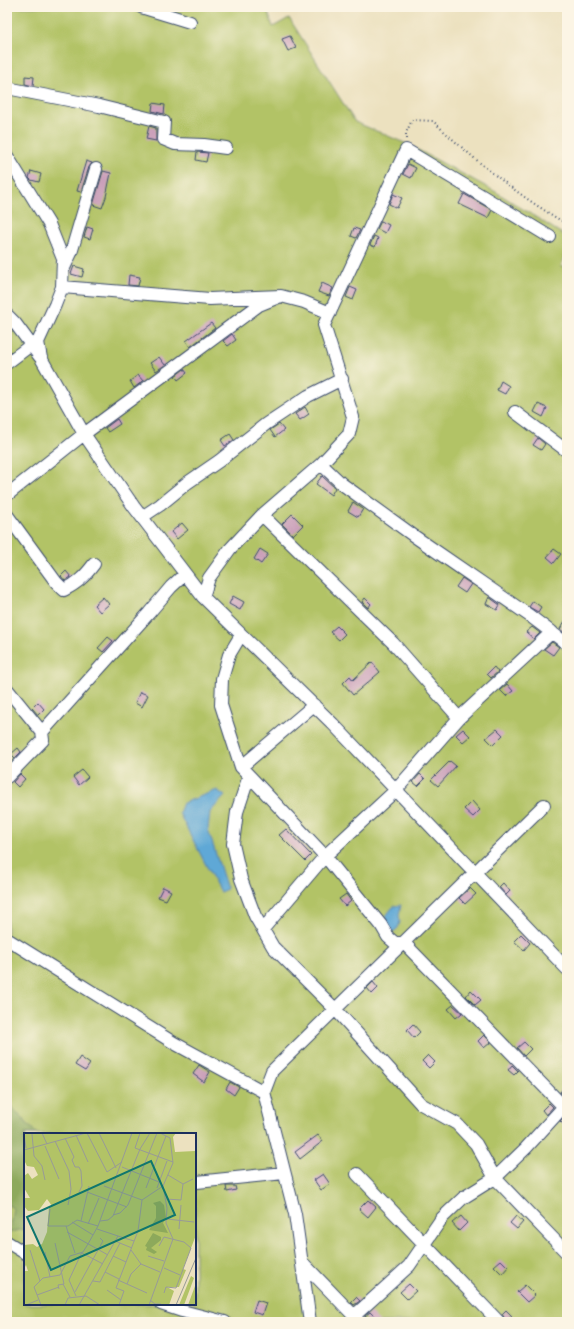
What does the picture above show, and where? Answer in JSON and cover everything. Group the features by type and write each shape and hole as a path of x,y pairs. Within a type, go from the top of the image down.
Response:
{"street":[{"path":"141,7 190,22"},
{"path":"7,88 98,106 164,122 163,139 175,144 204,145 226,148"},
{"path":"203,597 209,578 230,549 262,515 321,464 349,434 353,417 324,324 406,150 550,237"},
{"path":"7,156 48,224 62,259 62,287 38,342 41,358"},
{"path":"62,273 71,253 96,169"},
{"path":"62,287 210,299 281,296 304,302 330,313"},
{"path":"7,495 84,434 259,305 281,296"},
{"path":"7,315 15,323 41,358 84,434 142,517 203,597 314,705 567,969"},
{"path":"7,363 31,345"},
{"path":"142,517 219,461 266,424 308,396 342,380"},
{"path":"515,412 567,450"},
{"path":"321,464 342,484 530,616 567,644"},
{"path":"7,515 56,582 64,590 76,584 85,577 94,564"},
{"path":"262,515 393,643 459,718"},
{"path":"42,732 171,587 185,574"},
{"path":"263,929 325,856 396,790 459,718 552,632"},
{"path":"241,634 229,655 222,679 221,705 245,771 325,856 381,925 388,937 396,943 404,943 566,1106 495,1178 462,1198 442,1218 409,1266 357,1319 302,1262"},
{"path":"7,690 42,732 43,740 7,777"},
{"path":"314,705 245,771 237,812 233,844 241,879 255,916 273,947 336,1010 421,1104 457,1124 476,1144 495,1178 567,1253"},
{"path":"310,1322 295,1214 264,1092 272,1071 544,805"},
{"path":"7,939 174,1043 264,1092"},
{"path":"197,1182 284,1173"},
{"path":"357,1174 499,1322"},
{"path":"7,1242 24,1252"},
{"path":"161,1305 179,1317 225,1322"}],"path":[{"path":"406,150 406,133 412,120 433,121 457,144 504,181 567,224"}],"green space":[{"path":"7,7 266,7 273,27 289,18 355,122 407,144 496,192 567,237 567,249 561,267 567,266 567,1322 7,1322"},
{"path":"7,1102 36,1133 24,1133 24,1229 10,1232 14,1209 7,1204"}],"water":[{"path":"217,790 225,796 210,812 208,829 227,889 220,892 179,813 183,803"},
{"path":"401,905 399,915 400,922 398,928 393,932 387,931 385,920 387,915 394,906"}],"building":[{"path":"290,36 296,48 288,51 282,39"},
{"path":"25,76 34,77 33,86 25,84"},
{"path":"153,103 165,105 164,114 152,111"},
{"path":"149,126 156,128 156,141 146,139"},
{"path":"197,152 208,153 206,162 196,160"},
{"path":"86,161 92,163 89,167 81,192 77,191"},
{"path":"408,164 416,168 411,178 403,174"},
{"path":"31,171 41,174 39,182 29,178"},
{"path":"103,171 111,173 102,208 93,205"},
{"path":"393,194 402,198 397,208 389,204"},
{"path":"464,194 492,210 488,218 459,204"},
{"path":"381,221 389,225 385,233 377,229"},
{"path":"87,227 93,229 90,239 84,237"},
{"path":"354,228 360,230 356,238 351,236"},
{"path":"374,236 378,238 375,247 370,245"},
{"path":"74,266 84,269 82,277 71,274"},
{"path":"129,275 140,277 138,286 128,285"},
{"path":"322,283 333,288 329,296 318,292"},
{"path":"350,287 357,290 353,300 346,297"},
{"path":"211,323 215,328 190,347 186,341"},
{"path":"232,334 236,340 228,346 223,341"},
{"path":"159,357 165,365 156,371 150,363"},
{"path":"184,369 187,373 178,380 175,376"},
{"path":"138,375 143,381 134,388 130,381"},
{"path":"501,381 509,386 505,394 497,390"},
{"path":"538,404 547,408 543,417 534,412"},
{"path":"305,407 309,414 300,420 295,414"},
{"path":"117,419 120,424 108,432 105,428"},
{"path":"279,424 284,430 275,437 270,430"},
{"path":"230,434 234,440 225,446 221,440"},
{"path":"538,438 545,444 541,450 533,445"},
{"path":"322,476 335,488 331,495 316,484"},
{"path":"353,502 363,509 358,517 348,511"},
{"path":"292,514 303,525 293,535 282,524"},
{"path":"182,523 188,530 177,539 171,532"},
{"path":"260,549 268,554 261,564 254,559"},
{"path":"554,549 561,554 554,563 547,557"},
{"path":"66,571 71,577 65,581 61,576"},
{"path":"462,578 471,584 465,593 456,587"},
{"path":"233,596 244,602 240,610 229,604"},
{"path":"103,597 109,604 100,612 94,605"},
{"path":"489,597 500,605 497,610 486,604"},
{"path":"365,598 371,604 368,608 362,602"},
{"path":"533,601 541,607 538,612 529,607"},
{"path":"567,618 567,635 560,629"},
{"path":"337,626 345,634 339,640 330,632"},
{"path":"532,627 540,633 534,639 526,632"},
{"path":"108,637 113,641 103,652 98,648"},
{"path":"552,642 559,647 553,655 544,649"},
{"path":"372,662 380,672 353,695 343,683 350,676 353,680"},
{"path":"494,667 498,672 491,678 487,674"},
{"path":"507,684 513,691 506,696 500,690"},
{"path":"140,692 148,695 142,707 135,703"},
{"path":"38,702 44,709 38,715 32,708"},
{"path":"463,729 470,736 463,742 456,735"},
{"path":"497,729 503,735 493,745 486,738"},
{"path":"18,748 21,752 15,758 11,754"},
{"path":"450,761 456,766 438,786 431,780"},
{"path":"82,770 88,777 79,785 73,777"},
{"path":"20,774 25,779 18,787 13,782"},
{"path":"420,774 425,779 418,786 413,782"},
{"path":"472,801 480,810 473,817 464,809"},
{"path":"286,829 311,855 305,861 279,835"},
{"path":"503,883 510,891 506,895 499,887"},
{"path":"163,887 171,891 166,900 158,897"},
{"path":"470,888 476,894 465,904 459,898"},
{"path":"346,894 351,901 345,906 339,899"},
{"path":"521,934 530,943 524,950 514,941"},
{"path":"373,982 378,988 372,994 367,988"},
{"path":"471,990 481,1000 475,1005 466,996"},
{"path":"453,1005 462,1013 456,1018 448,1009"},
{"path":"413,1024 420,1032 414,1038 407,1030"},
{"path":"484,1035 491,1042 484,1048 478,1041"},
{"path":"524,1042 531,1049 524,1056 517,1048"},
{"path":"428,1055 435,1062 429,1068 422,1061"},
{"path":"80,1057 90,1064 85,1071 75,1065"},
{"path":"199,1065 210,1072 204,1082 193,1074"},
{"path":"512,1065 518,1071 514,1075 508,1070"},
{"path":"230,1082 239,1087 234,1095 226,1089"},
{"path":"567,1084 567,1096 564,1096 560,1092"},
{"path":"549,1103 553,1107 546,1115 542,1110"},
{"path":"564,1117 567,1117 567,1128 560,1121"},
{"path":"318,1135 323,1141 300,1159 295,1152"},
{"path":"323,1174 330,1184 321,1190 314,1180"},
{"path":"226,1186 235,1186 236,1190 227,1192"},
{"path":"368,1200 376,1207 368,1217 359,1209"},
{"path":"461,1216 467,1223 459,1231 452,1223"},
{"path":"516,1216 523,1222 517,1229 510,1223"},
{"path":"501,1260 508,1267 502,1274 494,1266"},
{"path":"409,1284 416,1291 407,1299 400,1292"},
{"path":"525,1285 535,1295 527,1302 517,1292"},
{"path":"356,1297 360,1301 354,1305 351,1302"},
{"path":"257,1300 266,1303 262,1315 253,1312"},
{"path":"506,1310 512,1316 506,1321 502,1314"},
{"path":"370,1312 380,1322 367,1322 365,1316"}]}
